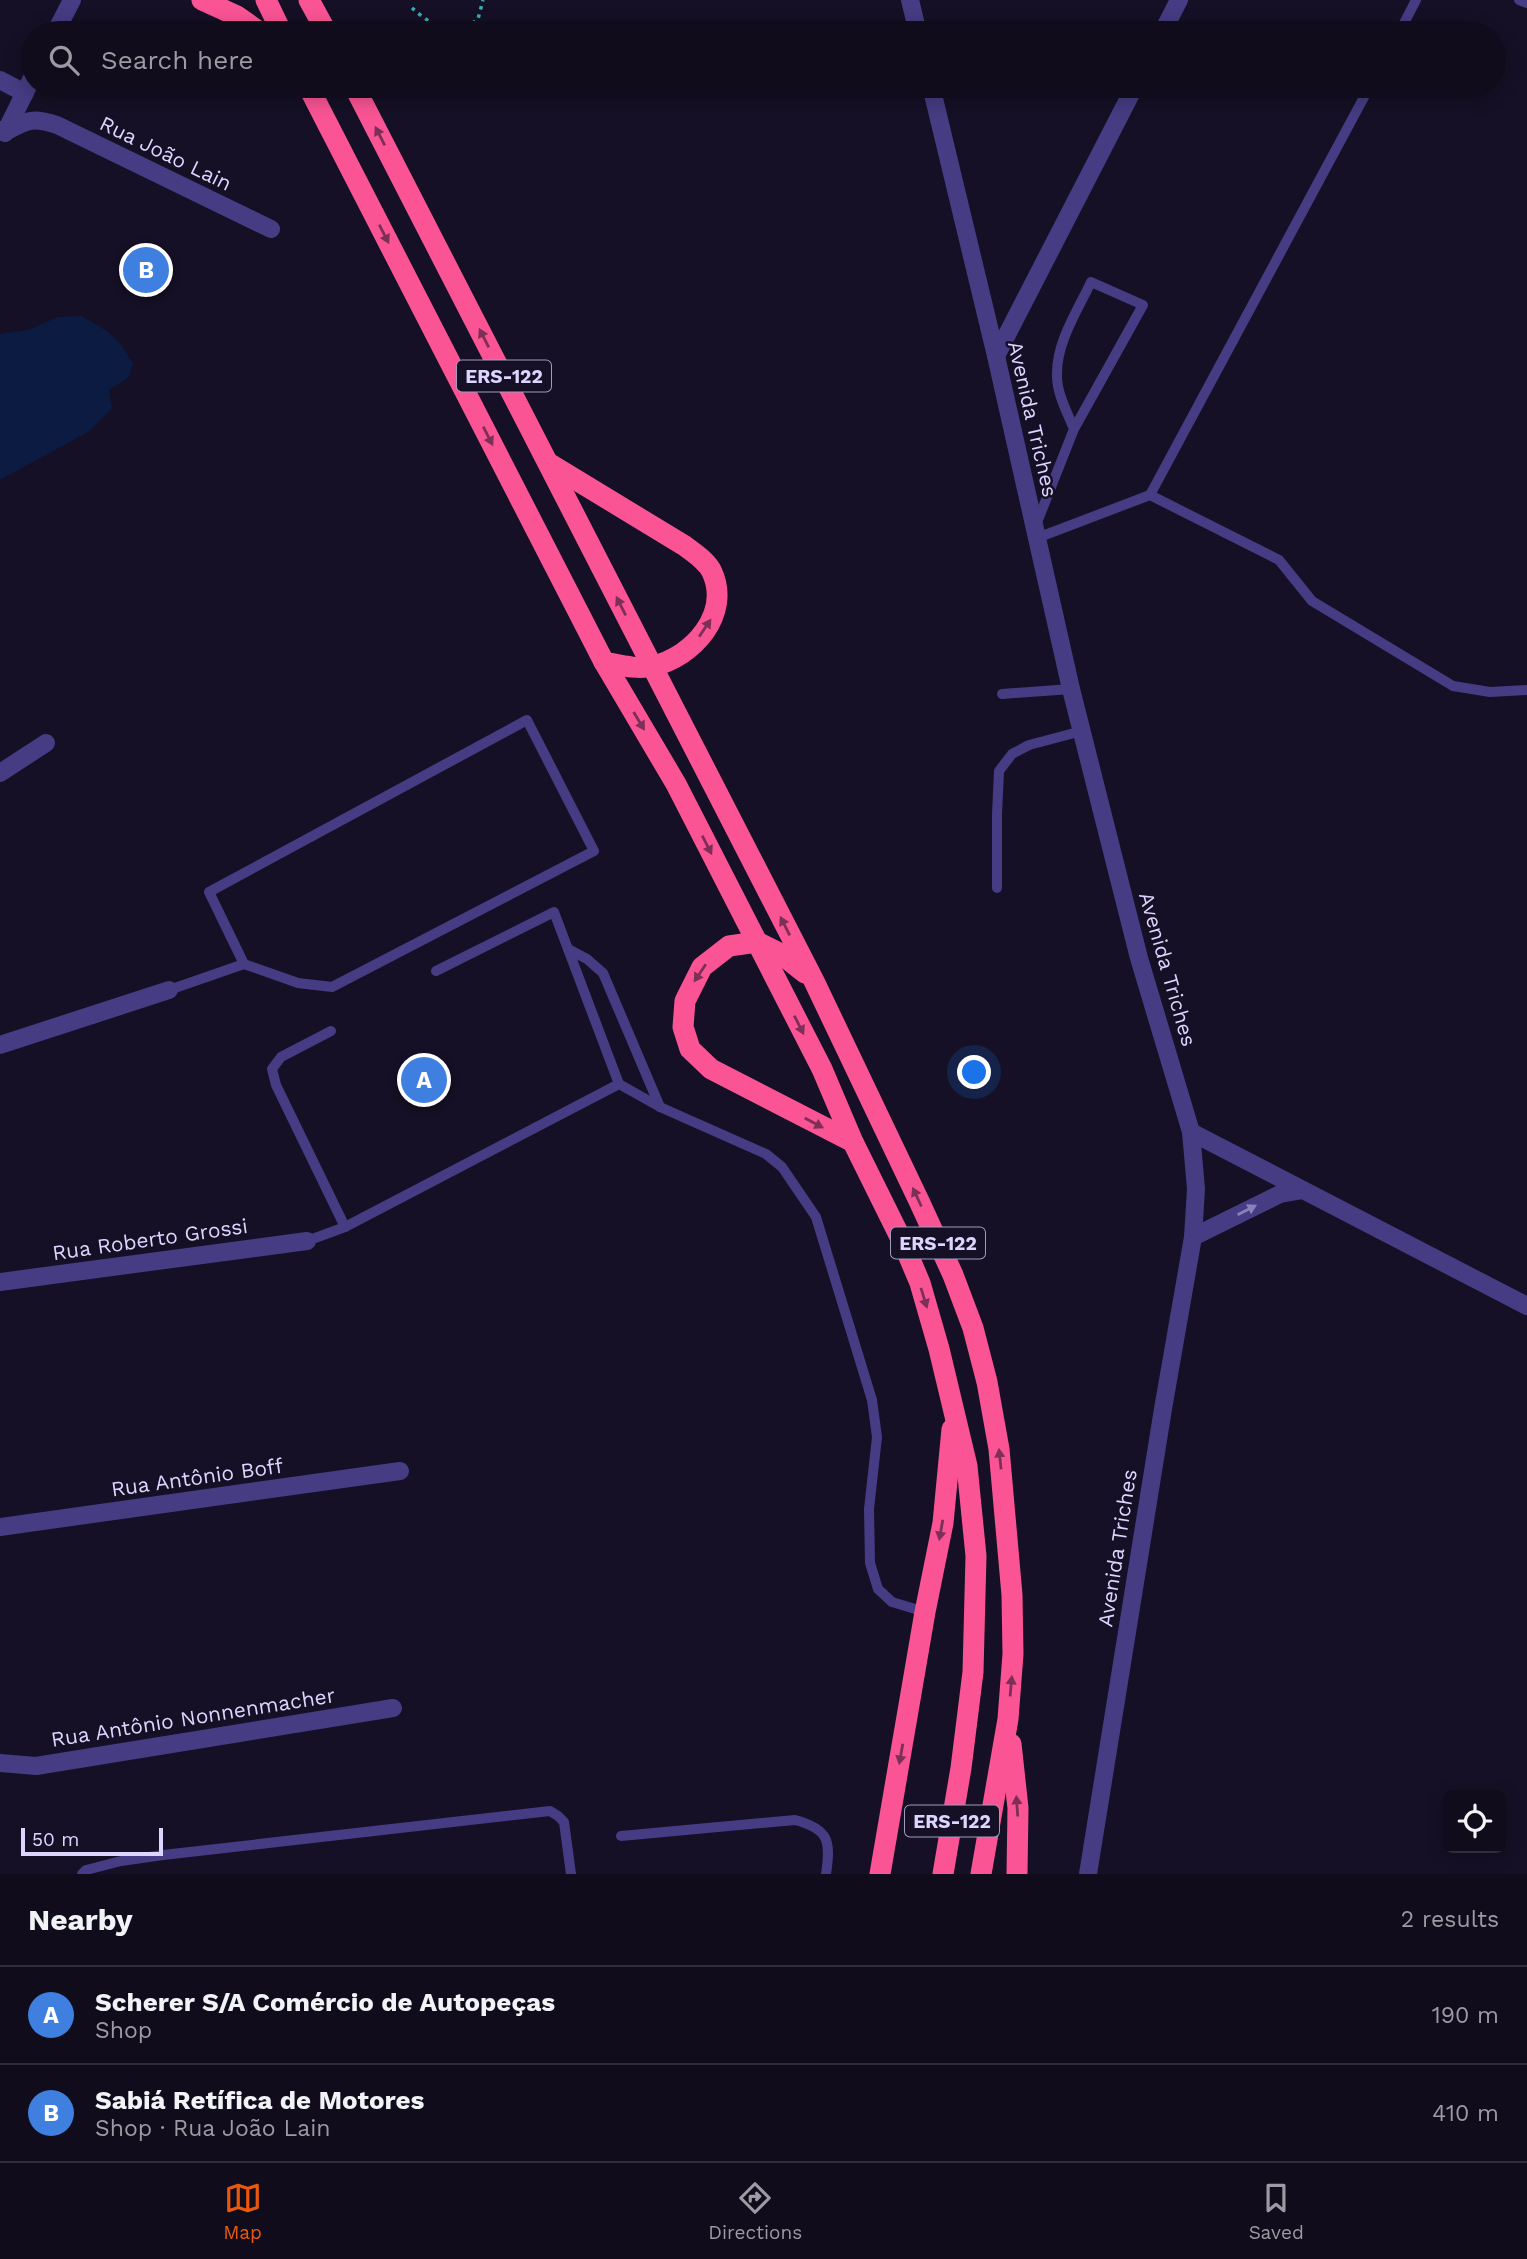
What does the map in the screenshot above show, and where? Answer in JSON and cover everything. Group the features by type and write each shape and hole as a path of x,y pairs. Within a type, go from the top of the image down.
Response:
{"highway":[{"path":"202,0 244,21"},
{"path":"266,0 276,21"},
{"path":"309,0 320,21"},
{"name":"ERS-122","path":"314,98 604,662 676,784 822,1069 853,1142 920,1283 967,1466 976,1556 972,1672 961,1768 943,1874"},
{"name":"ERS-122","path":"360,98 814,981 953,1275 973,1328 987,1382 996,1436 1006,1522 1013,1654 1008,1719 981,1874"},
{"path":"550,464 685,545 712,571 717,593 716,611 708,628 685,651 651,667 631,667 604,662"},
{"path":"814,981 781,954 757,942 729,946 702,967 685,1001 683,1027 690,1049 711,1069 853,1142"},
{"path":"880,1874 943,1523 954,1413"},
{"path":"1008,1719 1018,1808 1017,1874"}],"street":[{"path":"61,21 72,0"},
{"path":"910,0 915,21"},
{"path":"1169,21 1180,0"},
{"path":"0,80 21,84"},
{"path":"2,135 22,98"},
{"name":"Avenida Triches","path":"934,98 996,356 1071,689 1139,958 1191,1132 1196,1189 1193,1237 1088,1874"},
{"path":"996,356 1129,98"},
{"name":"Rua João Lain","path":"2,135 23,123 38,119 57,125 271,229"},
{"path":"0,773 46,744"},
{"path":"0,1045 169,990"},
{"path":"1191,1132 1527,1306"},
{"path":"1193,1237 1280,1194 1303,1190"},
{"name":"Rua Roberto Grossi","path":"0,1282 307,1241"},
{"name":"Rua Antônio Boff","path":"0,1527 400,1471"},
{"name":"Rua Antônio Nonnenmacher","path":"0,1763 36,1766 393,1708"}],"lane":[{"path":"1405,21 1416,0"},
{"path":"1520,0 1527,4"},
{"path":"1036,533 1150,495 1364,98"},
{"path":"1036,533 1074,429 1143,305 1091,282 1061,346 1056,374 1061,399 1074,429"},
{"path":"1150,495 1279,561 1312,601 1453,687 1490,692 1527,690"},
{"path":"1002,694 1071,689"},
{"path":"169,990 244,964 298,983 332,987 594,851 527,720 209,892 244,964"},
{"path":"997,888 996,814 999,771 1012,754 1029,745 1082,731"},
{"path":"436,971 554,912 619,1084 660,1107 766,1154 782,1167 816,1217 872,1400 877,1437 868,1536 870,1563 877,1589 892,1602 925,1612"},
{"path":"568,949 587,959 603,973 660,1107"},
{"path":"331,1031 281,1057 272,1069 276,1085 345,1227"},
{"path":"307,1241 345,1227 619,1084"},
{"path":"82,1874 86,1870 121,1861 550,1811 564,1822 571,1874"},
{"path":"621,1836 795,1820 815,1825 826,1837 829,1854 826,1874"}],"path":[{"path":"475,21 483,0"},
{"path":"412,8 428,21"}],"water":[{"path":"81,316 105,330 123,347 133,364 128,378 109,390 112,408 88,432 0,480 0,334 28,330 58,317"}],"place":[{"name":"Sabiá Retífica de Motores","path":"146,270"},
{"name":"Scherer S/A Comércio de Autopeças","path":"424,1080"}]}
